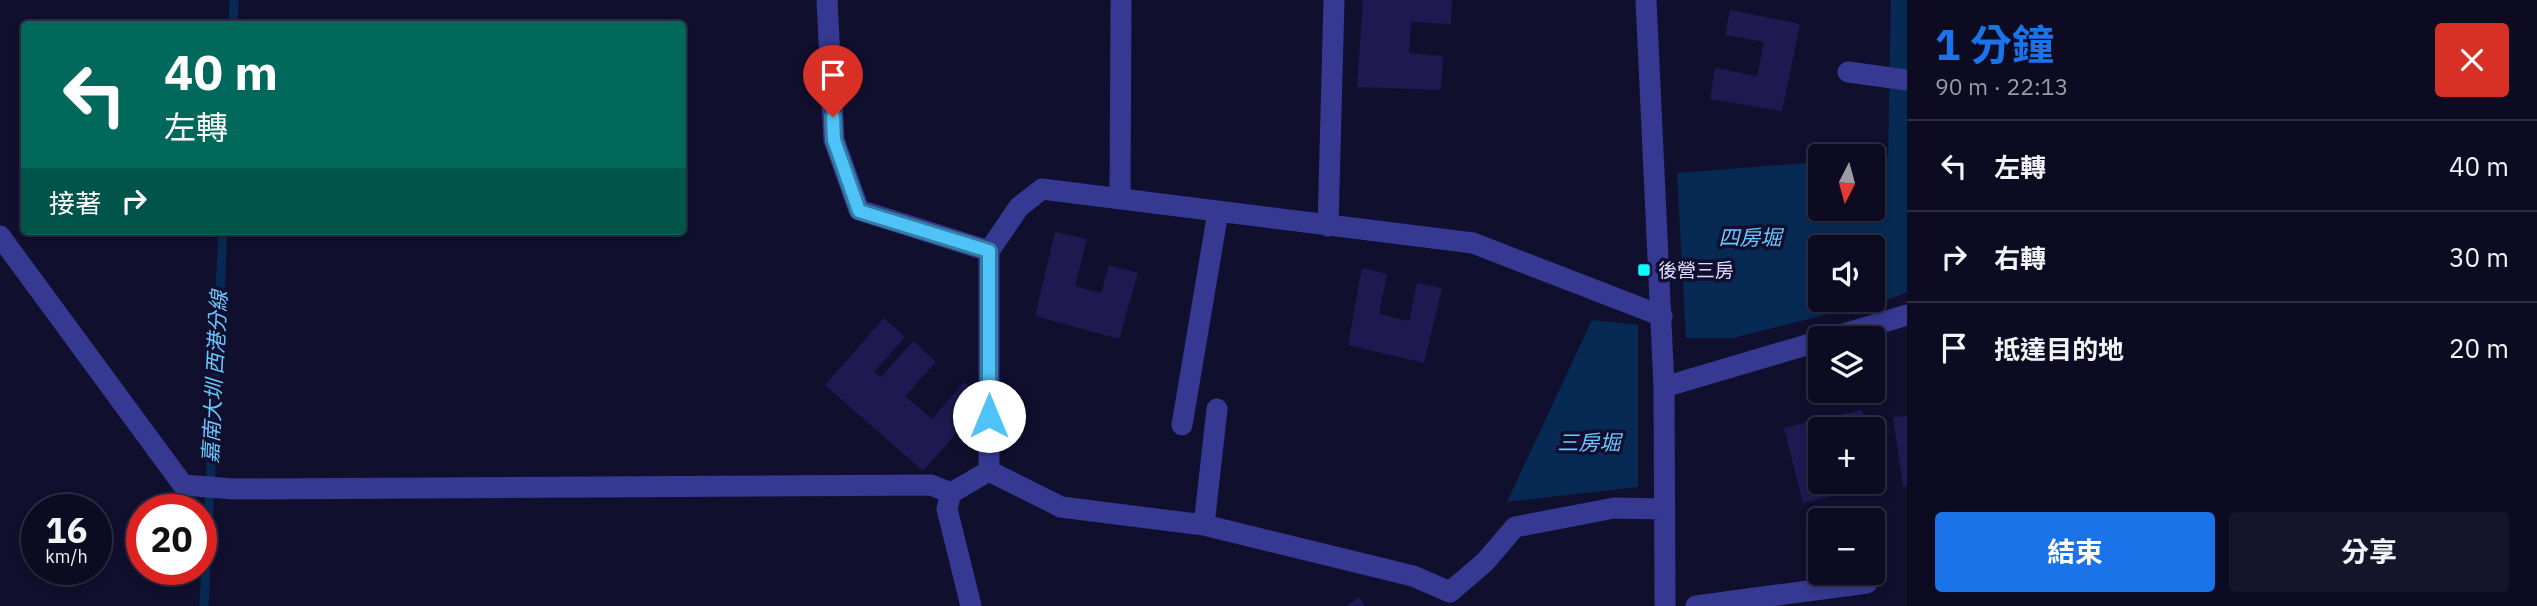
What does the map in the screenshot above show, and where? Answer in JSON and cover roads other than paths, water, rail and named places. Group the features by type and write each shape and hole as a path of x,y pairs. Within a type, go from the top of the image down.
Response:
{"street":[{"path":"827,0 834,140 859,211 989,251"},
{"path":"1120,198 1121,0"},
{"path":"1328,226 1334,0"},
{"path":"1646,0 1664,387 1665,606"},
{"path":"1847,72 1907,80"},
{"path":"989,471 989,251 1019,207 1042,189 1473,243 1661,316"},
{"path":"1182,425 1219,212"},
{"path":"0,236 183,485 234,489 931,485 951,494"},
{"path":"1870,326 1907,315"},
{"path":"1664,387 1808,345"},
{"path":"1204,525 1217,409"},
{"path":"971,606 947,509 951,494 989,471"},
{"path":"989,471 1061,507 1204,525 1413,576 1449,599 1515,527 1614,508 1665,509"},
{"path":"1696,606 1852,585"}],"water":[{"name":"四房堀","path":"1891,0 1907,0 1907,292 1885,300 1885,235 1808,235 1808,312 1837,312 1733,338 1686,338 1677,173 1808,163 1808,221 1885,221 1885,156 1888,156"},
{"name":"三房堀","path":"1592,320 1638,325 1638,487 1507,502"}],"waterway":[{"name":"嘉南大圳 西港分線","path":"233,21 234,0"},
{"name":"嘉南大圳 西港分線","path":"204,606 223,235"}],"place":[{"name":"後營三房","path":"1644,270"}]}
